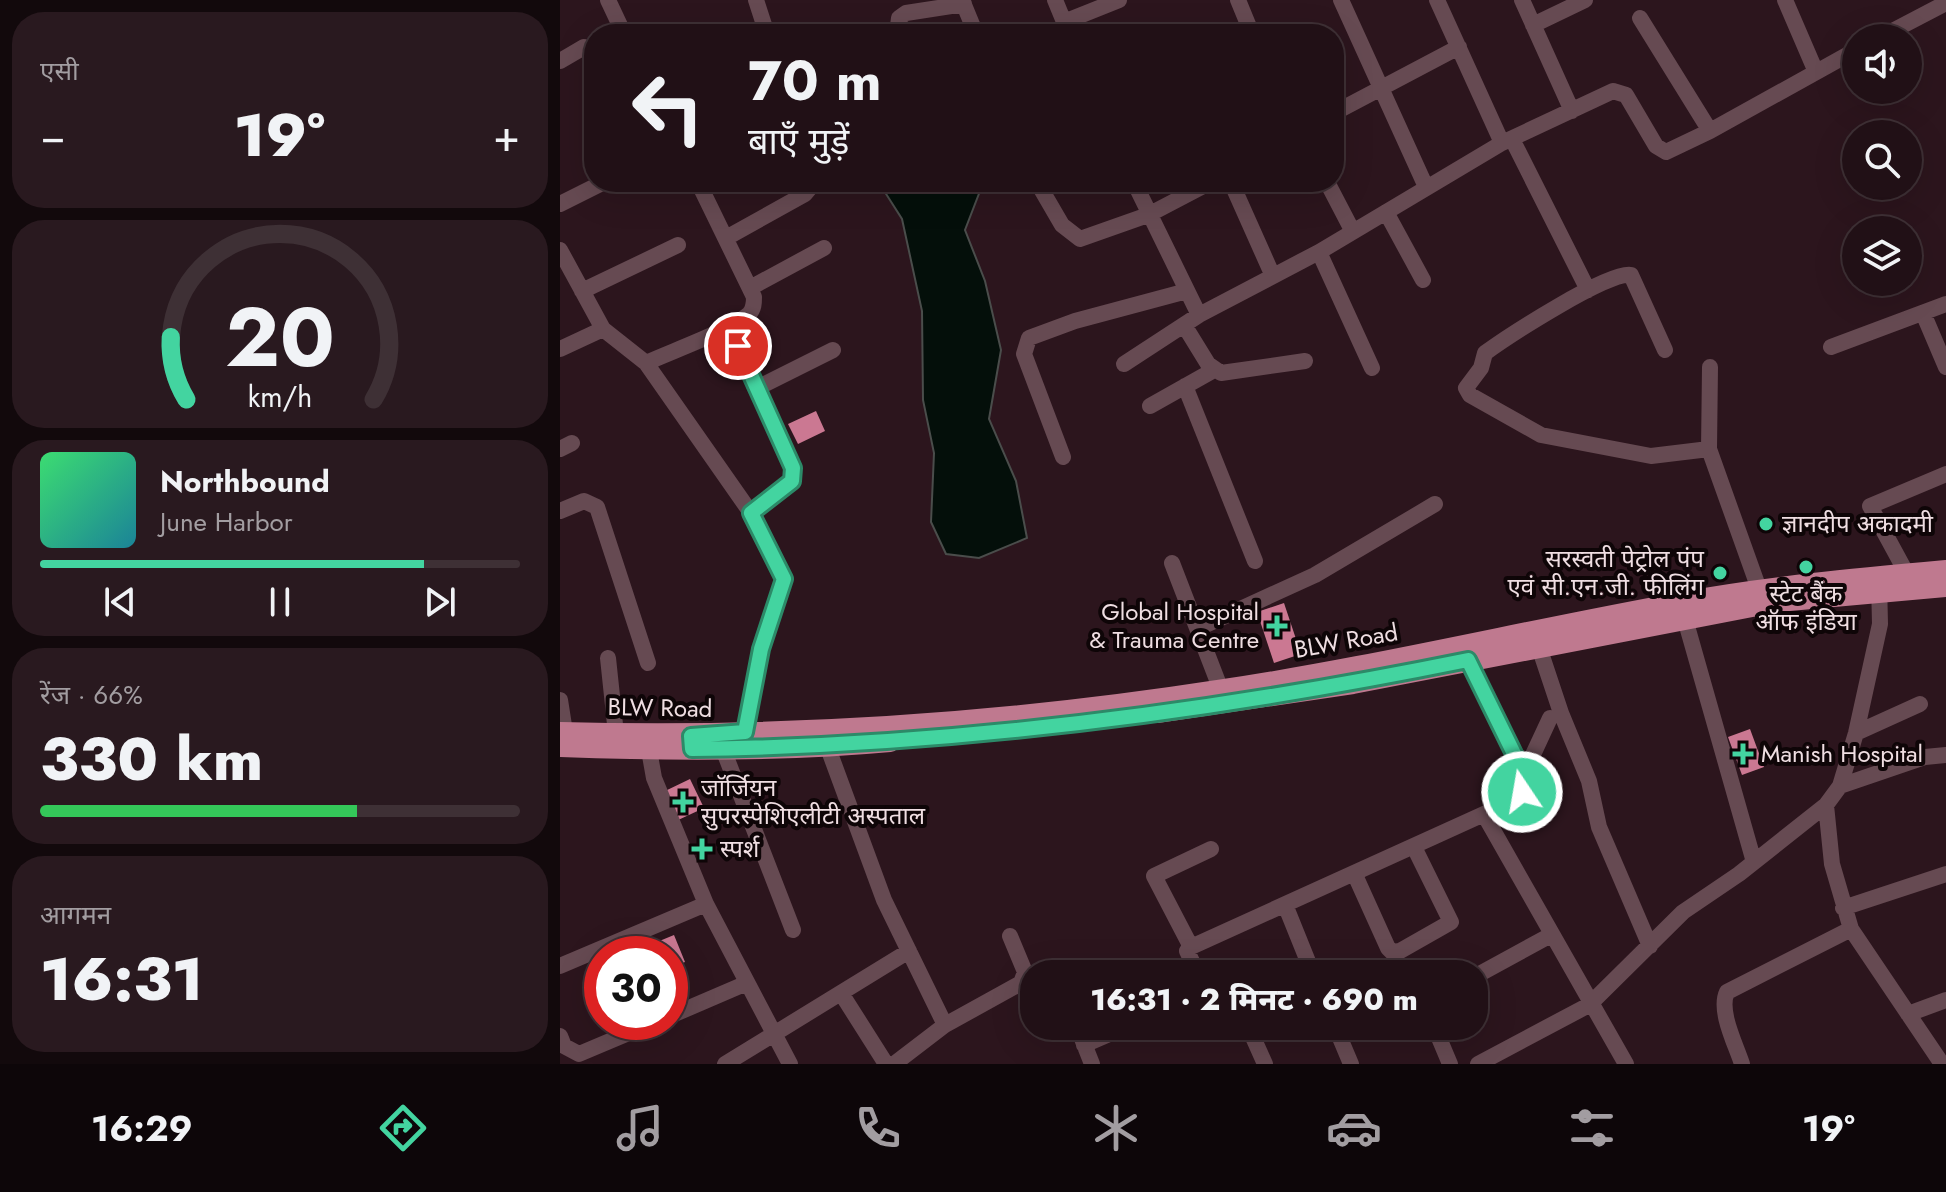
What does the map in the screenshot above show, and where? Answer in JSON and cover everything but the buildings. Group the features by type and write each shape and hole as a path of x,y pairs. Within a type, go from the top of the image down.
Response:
{"main road":[{"name":"BLW Road","path":"562,737 616,734 691,742 745,732 816,743 1037,716 1465,654 1682,610 1759,589 1879,584 1907,574 1946,570"},
{"path":"562,737 649,750 691,742 723,749 1010,731 1234,703 1465,654 1539,647 1682,610 1778,602 1879,584 1946,587"}],"street":[{"path":"608,0 619,24"},
{"path":"756,0 764,24"},
{"path":"1055,0 1065,24"},
{"path":"1074,24 1119,0"},
{"path":"1238,0 1248,24"},
{"path":"1341,0 1426,187"},
{"path":"1437,0 1507,141 1588,290"},
{"path":"1522,0 1572,111"},
{"path":"1533,25 1585,0"},
{"path":"1785,0 1816,72"},
{"path":"904,7 963,2 972,24"},
{"path":"1906,24 1946,3"},
{"path":"1640,18 1710,131"},
{"path":"560,61 584,47"},
{"path":"1344,108 1459,47"},
{"path":"1124,364 1199,315 1319,252 1507,141 1617,90 1626,95 1660,150 1666,152 1842,58"},
{"path":"560,204 584,192"},
{"path":"646,363 749,314 754,305 750,288 703,192"},
{"path":"726,238 807,192"},
{"path":"1043,192 1062,225 1080,239 1148,215 1192,192"},
{"path":"1138,192 1199,315"},
{"path":"1235,192 1272,274"},
{"path":"1332,192 1352,230"},
{"path":"1386,212 1423,280"},
{"path":"582,291 678,245"},
{"path":"750,288 824,248"},
{"path":"560,250 603,329 646,363 751,513 784,579 761,649 745,732"},
{"path":"1319,252 1372,368"},
{"path":"1665,350 1631,275 1622,274 1588,290 1485,353 1481,368 1467,385 1468,392 1541,435 1651,456 1709,449"},
{"path":"1063,457 1024,354 1029,338 1075,321 1156,302 1187,291"},
{"path":"1831,347 1946,304"},
{"path":"1923,313 1946,367"},
{"path":"728,325 794,475 792,481 751,513"},
{"path":"1184,325 1214,370 1221,373 1305,361"},
{"path":"560,349 603,329"},
{"path":"757,388 833,350"},
{"path":"1710,367 1709,449 1759,589"},
{"path":"1150,406 1214,370"},
{"path":"1185,386 1255,561"},
{"path":"1907,574 1870,506 1946,474"},
{"path":"560,511 584,501 597,507 648,663"},
{"path":"1199,628 1315,575 1435,504"},
{"path":"1172,563 1221,690"},
{"path":"1478,1064 1589,1005 1683,912 1754,862 1826,805 1840,786 1856,733 1880,624 1879,584"},
{"path":"1682,610 1754,862"},
{"path":"1539,647 1561,713 1589,781 1599,827 1650,946"},
{"path":"1211,849 1154,876 1186,945 1202,945 1517,799 1525,784 1524,774 1465,654"},
{"path":"608,658 616,734"},
{"path":"560,700 562,737"},
{"path":"1856,733 1920,704"},
{"path":"1524,774 1550,718"},
{"path":"816,743 884,900 945,1025"},
{"path":"723,749 793,930"},
{"path":"649,750 654,778 706,904 790,1064"},
{"path":"1840,786 1925,757 1946,755"},
{"path":"1826,805 1832,864 1851,929 1942,1064"},
{"path":"1485,816 1589,1005 1626,1064"},
{"path":"1355,875 1388,948 1392,952 1400,951 1451,922 1414,847"},
{"path":"1843,908 1946,874"},
{"path":"560,966 706,904"},
{"path":"1286,907 1307,960"},
{"path":"1742,1064 1725,1012 1727,992 1851,929"},
{"path":"1488,969 1551,935"},
{"path":"894,1064 945,1025 1024,978 1010,936"},
{"path":"725,1064 909,951"},
{"path":"1187,951 1191,960"},
{"path":"688,1008 747,983"},
{"path":"841,993 886,1064"},
{"path":"1908,1014 1946,1000"},
{"path":"560,1036 564,1046 580,1059 619,1040"},
{"path":"1082,1040 1092,1064"},
{"path":"1084,1045 1096,1040"},
{"path":"1254,1040 1265,1064"},
{"path":"1341,1040 1351,1064"},
{"path":"1440,1040 1450,1064"}],"shaded area":[{"path":"885,192 980,192 965,230 985,281 1001,350 989,419 1016,481 1027,538 979,558 946,554 931,522 934,453 923,400 922,311 902,219"}],"place":[{"name":"ज्ञानदीप अकादमी","path":"1766,524"},
{"name":"स्टेट बैंक ऑफ इंडिया","path":"1806,567"},
{"name":"सरस्वती पेट्रोल पंप एवं सी.एन.जी. फीलिंग","path":"1720,573"},
{"name":"Global Hospital & Trauma Centre","path":"1277,626"},
{"name":"Manish Hospital","path":"1743,754"},
{"name":"जाॅर्जियन सुपरस्पेशिएलीटी अस्पताल","path":"683,802"},
{"name":"स्पर्श","path":"702,849"}],"route":[{"path":"738,346 793,468 792,481 751,513 784,579 781,597 761,649 745,732 691,736 692,749 828,748 1010,731 1248,701 1353,684 1468,660 1524,774 1522,792"}]}
